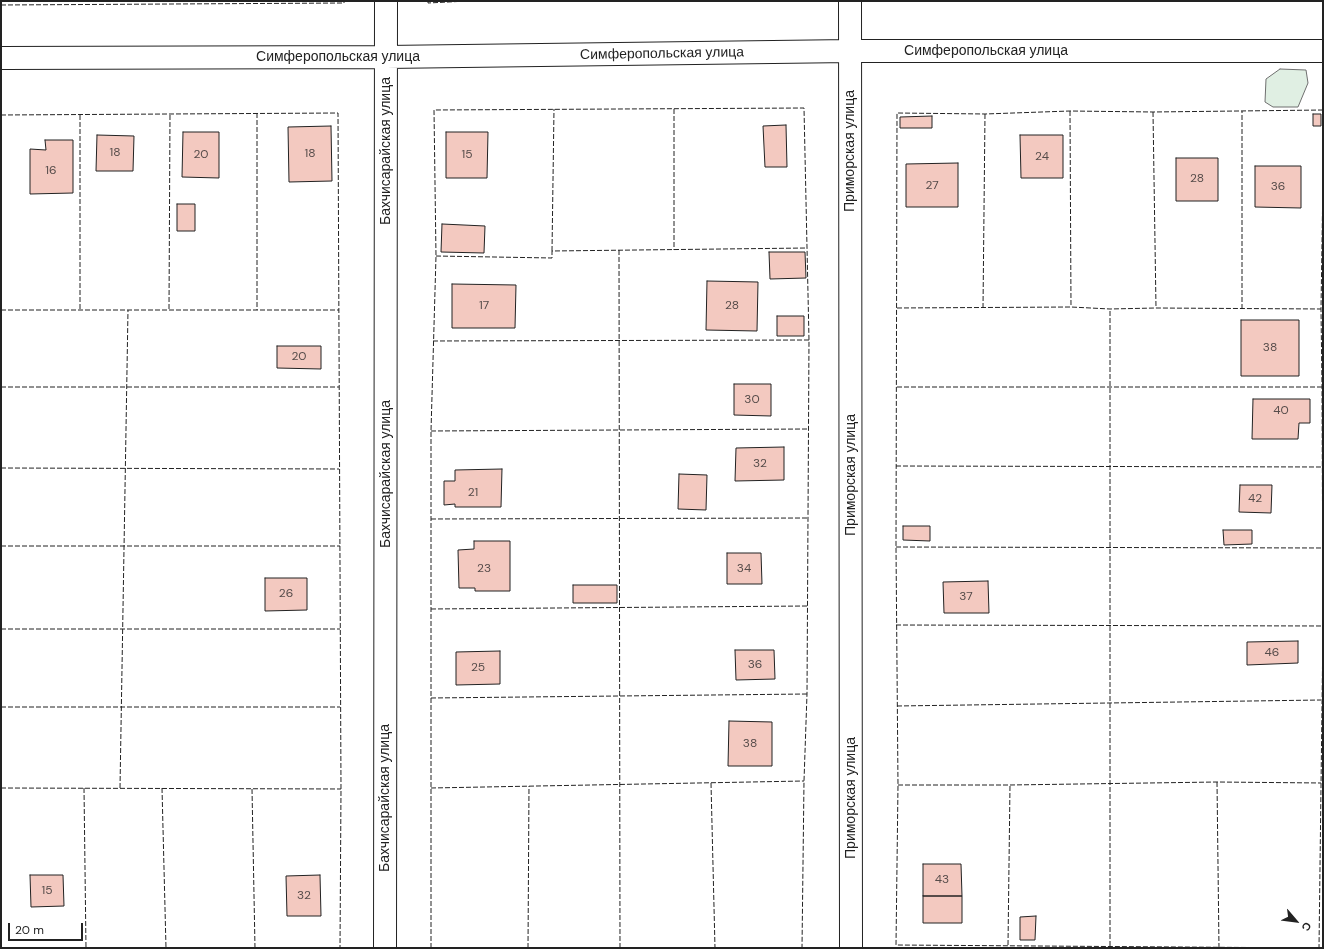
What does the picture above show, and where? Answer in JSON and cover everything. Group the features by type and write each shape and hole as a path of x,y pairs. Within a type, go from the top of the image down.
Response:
{"street":[{"name":"Бахчисарайская улица","path":"385,948 386,1"},
{"name":"Приморская улица","path":"850,1 852,948"},
{"name":"Симферопольская улица","path":"1,58 386,57 850,51 1323,52"}],"green space":[{"path":"1280,69 1306,70 1308,83 1298,107 1273,107 1265,102 1266,79"}],"building":[{"path":"1313,114 1321,114 1321,126 1313,126"},
{"path":"932,116 932,128 900,128 900,117"},
{"path":"786,125 787,167 765,167 763,126"},
{"path":"331,126 332,181 289,182 288,127"},
{"path":"183,132 219,132 219,178 182,177"},
{"path":"446,132 488,132 487,178 446,178"},
{"path":"97,135 134,136 133,171 96,171"},
{"path":"1020,135 1063,135 1063,178 1021,178"},
{"path":"45,140 73,140 73,193 30,194 30,149 46,150"},
{"path":"1176,158 1218,158 1218,201 1176,201"},
{"path":"958,163 958,207 906,207 906,164"},
{"path":"1255,166 1301,166 1301,208 1255,207"},
{"path":"177,204 195,204 195,231 177,231"},
{"path":"442,224 485,226 484,253 441,252"},
{"path":"769,252 805,252 806,278 770,279"},
{"path":"707,281 758,282 757,331 706,330"},
{"path":"452,284 516,285 515,328 452,328"},
{"path":"777,316 804,316 804,336 777,336"},
{"path":"1241,320 1299,320 1299,376 1241,376"},
{"path":"277,346 321,346 321,369 277,368"},
{"path":"734,384 771,384 771,416 734,415"},
{"path":"1253,399 1310,399 1310,423 1299,423 1298,439 1252,439"},
{"path":"784,447 784,480 735,481 736,448"},
{"path":"502,469 501,507 455,507 455,504 444,505 444,481 455,481 455,470"},
{"path":"679,474 707,475 706,510 678,509"},
{"path":"1240,485 1272,485 1271,513 1239,512"},
{"path":"903,526 930,526 930,541 903,540"},
{"path":"1223,530 1252,530 1252,544 1224,545"},
{"path":"474,541 510,541 510,591 475,591 475,588 459,588 458,550 474,549"},
{"path":"727,553 761,553 762,584 727,584"},
{"path":"265,578 307,578 307,610 265,611"},
{"path":"988,581 989,613 944,613 943,582"},
{"path":"573,585 617,585 617,603 573,603"},
{"path":"1298,641 1298,663 1247,665 1247,642"},
{"path":"735,650 774,650 775,679 736,680"},
{"path":"500,651 500,684 456,685 456,652"},
{"path":"729,721 772,722 772,766 728,766"},
{"path":"923,864 961,864 962,896 923,896"},
{"path":"30,875 63,875 64,906 31,907"},
{"path":"320,875 321,916 287,916 286,876"},
{"path":"923,896 962,896 962,923 923,923"},
{"path":"1036,916 1035,940 1020,940 1020,917"}],"fence":[{"path":"1,5 344,3 344,1"},
{"path":"428,1 428,3 468,1"},
{"path":"1267,1 1323,1"},
{"path":"431,948 431,431 436,256 434,110 804,108 809,340 807,694 804,781 802,948"},
{"path":"552,251 554,109"},
{"path":"674,109 674,250"},
{"path":"1323,110 1153,112 1070,111 985,114 897,113 896,547 898,785 896,945 1319,948 1323,626 1321,309 1323,178"},
{"path":"1070,111 1071,307"},
{"path":"1242,111 1242,309"},
{"path":"1153,112 1156,308"},
{"path":"257,113 257,310"},
{"path":"1,115 338,113 341,789 340,948 331,948"},
{"path":"169,309 170,114"},
{"path":"983,308 985,114"},
{"path":"80,115 80,309"},
{"path":"436,256 552,258 552,251 807,248"},
{"path":"619,250 620,948"},
{"path":"897,308 1071,307 1110,309 1321,309"},
{"path":"1110,309 1110,946"},
{"path":"1,310 339,310"},
{"path":"120,788 128,310"},
{"path":"433,341 809,340"},
{"path":"1,387 339,387"},
{"path":"897,387 1322,387"},
{"path":"431,431 808,429"},
{"path":"896,466 1322,467"},
{"path":"1,468 339,469"},
{"path":"431,519 807,518"},
{"path":"1,546 340,546"},
{"path":"896,547 1323,548"},
{"path":"431,609 807,606"},
{"path":"896,625 1323,626"},
{"path":"1,629 340,629"},
{"path":"431,698 807,694"},
{"path":"897,706 1321,700"},
{"path":"1,707 340,707"},
{"path":"431,788 804,781"},
{"path":"1217,782 1219,948"},
{"path":"898,785 1217,782 1321,783"},
{"path":"711,783 715,948"},
{"path":"1008,945 1010,785"},
{"path":"528,948 529,786"},
{"path":"1,788 341,789"},
{"path":"84,788 86,948"},
{"path":"162,788 166,948"},
{"path":"252,789 255,948"},
{"path":"141,948 192,948"}]}
